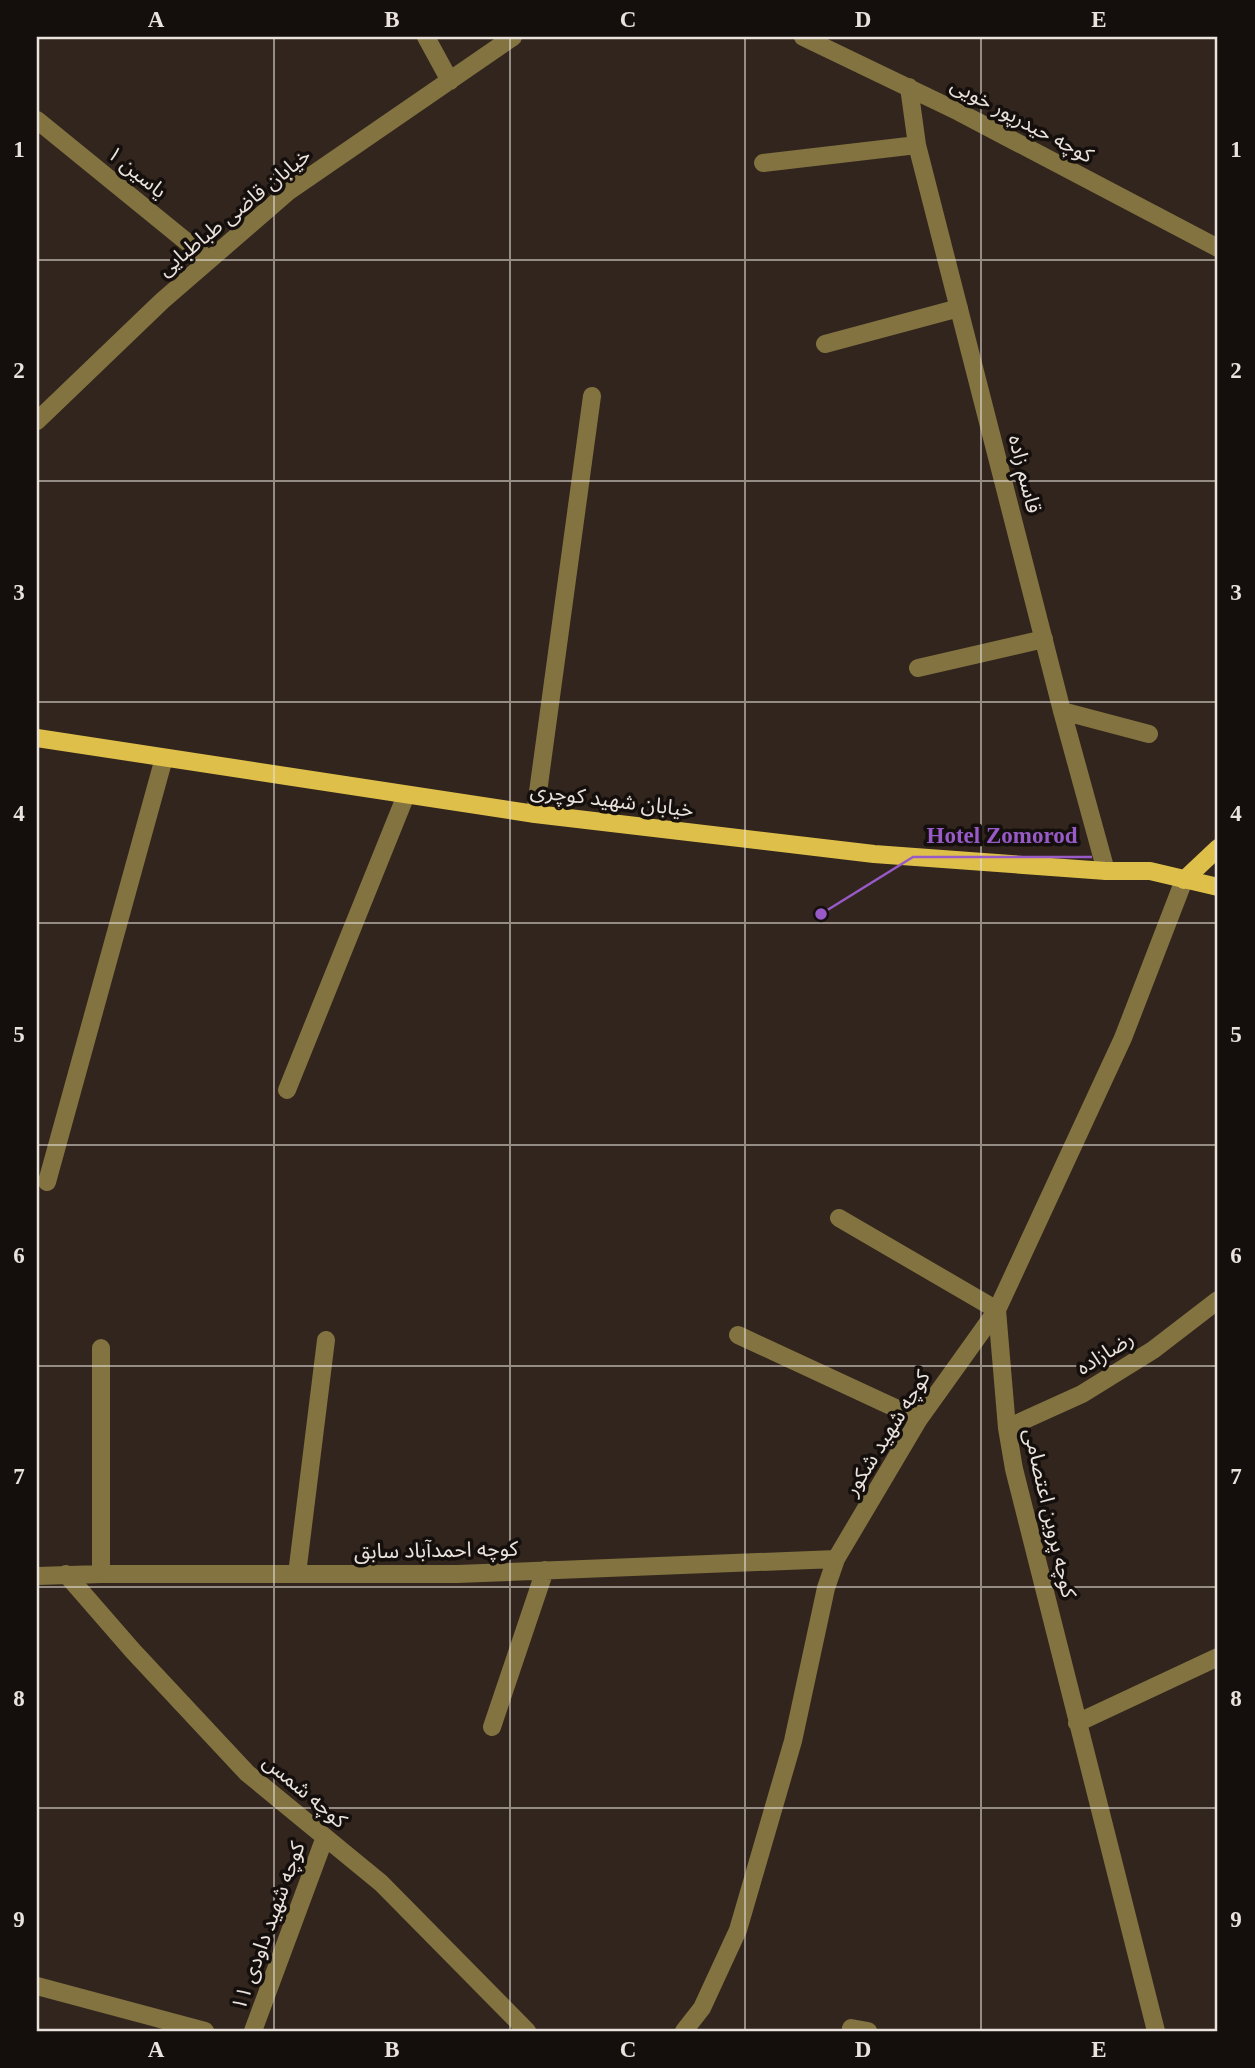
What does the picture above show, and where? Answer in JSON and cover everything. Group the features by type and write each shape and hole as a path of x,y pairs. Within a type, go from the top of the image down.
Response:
{"main road":[{"name":"خیابان شهید کوچری","path":"37,738 534,814 874,854 1106,871 1150,871 1218,887"},
{"path":"1184,880 1218,848"}],"street":[{"path":"426,37 450,80"},
{"name":"خیابان قاضی طباطبایی","path":"37,421 162,301 289,191 513,37"},
{"name":"کوچه حیدرپور خویی","path":"803,37 909,87 1218,248"},
{"name":"قاسم زاده","path":"909,87 917,145 1062,711 1106,871"},
{"name":"یاسین ۱","path":"37,120 209,260"},
{"path":"763,163 917,145"},
{"path":"825,344 959,308"},
{"path":"534,814 592,396"},
{"path":"918,668 1044,639"},
{"path":"1062,711 1149,734"},
{"path":"47,1182 164,758"},
{"path":"287,1090 406,794"},
{"name":"کوچه شهید شکور","path":"684,2031 702,2008 738,1930 793,1741 826,1588 836,1559 919,1419 997,1310 1123,1038 1184,880"},
{"path":"839,1219 997,1310"},
{"name":"رضازاده","path":"1007,1428 1082,1394 1153,1350 1218,1300"},
{"name":"کوچه پروین اعتصامی","path":"997,1310 1007,1428 1014,1469 1156,2031"},
{"path":"738,1335 919,1419"},
{"path":"297,1574 326,1340"},
{"path":"101,1348 101,1574"},
{"name":"کوچه احمدآباد سابق","path":"37,1576 457,1574 836,1559"},
{"path":"492,1727 545,1570"},
{"name":"کوچه شمس","path":"66,1574 133,1651 247,1773 381,1882 527,2031"},
{"path":"1077,1723 1218,1657"},
{"name":"کوچه شهید داودی ۱۱","path":"253,2031 325,1837"},
{"path":"37,1986 205,2031"}],"place":[{"name":"Hotel Zomorod","path":"821,914"}]}
